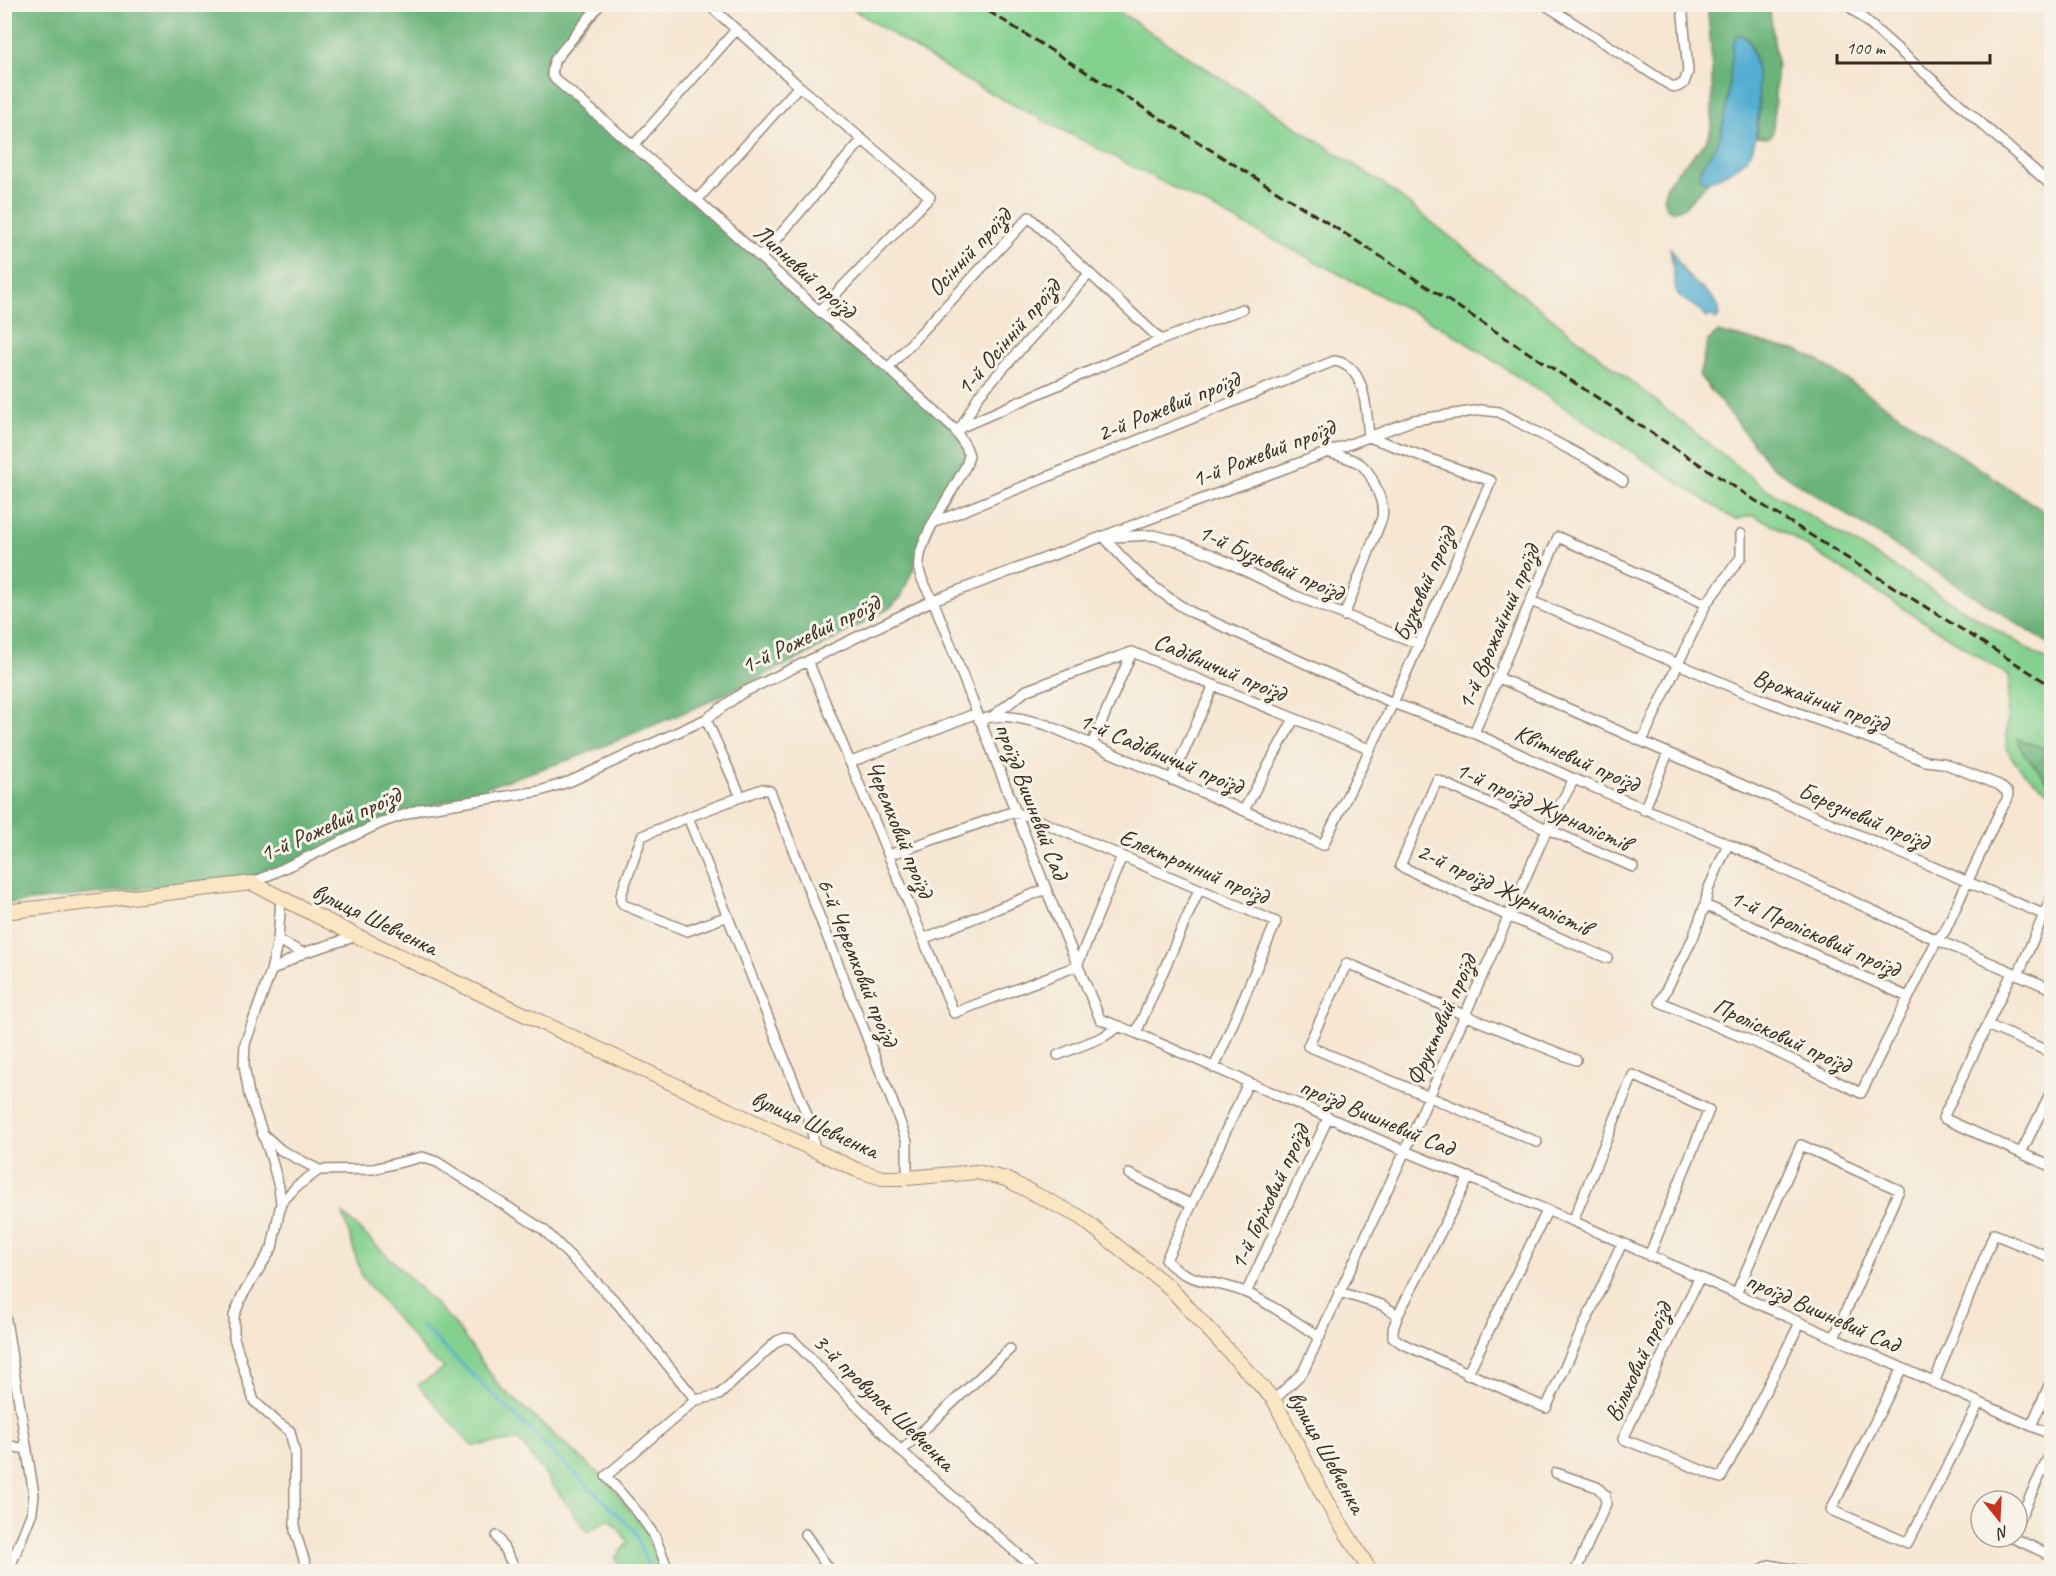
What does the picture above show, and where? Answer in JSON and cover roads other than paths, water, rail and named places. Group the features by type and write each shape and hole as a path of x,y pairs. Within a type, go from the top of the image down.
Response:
{"street":[{"name":"Липневий проїзд","path":"600,4 554,61 552,74 559,83 697,200 819,310 958,429 966,447 968,459 965,469 933,523 922,549 919,564 921,577 933,600"},
{"path":"708,4 799,86 930,196 819,310"},
{"path":"1544,4 1671,86 1677,87 1684,83 1689,72 1682,4"},
{"path":"1847,4 2052,186"},
{"path":"633,146 736,30"},
{"path":"697,200 799,86"},
{"path":"760,257 862,140"},
{"name":"Осінній проїзд","path":"888,368 1029,217 1161,340"},
{"name":"1-й Осінній проїзд","path":"958,429 979,395 1089,274"},
{"path":"958,429 1161,340 1242,309"},
{"name":"2-й Рожевий проїзд","path":"933,523 1334,361 1347,365 1359,381 1369,437"},
{"name":"1-й Рожевий проїзд","path":"4,912 252,883 384,822 421,809 540,791 557,786 706,719 742,693 933,600 1414,420 1490,410 1515,419 1623,480"},
{"name":"Бузковий проїзд","path":"1323,845 1393,703 1491,481 1369,437"},
{"path":"1327,452 1361,463 1370,473 1384,507 1382,518 1344,616"},
{"path":"1642,741 1706,604 1740,557 1741,534"},
{"name":"1-й Бузковий проїзд","path":"1104,537 1153,535 1174,540 1213,555 1296,596 1419,644"},
{"name":"Квітневий проїзд","path":"1104,537 1168,598 1191,612 1393,703 1474,733 1644,810 1728,844 1936,940 2052,989"},
{"name":"1-й Врожайний проїзд","path":"1474,733 1558,537 1706,604"},
{"name":"проїзд Вишневий Сад","path":"933,600 1016,814 1100,1019 1573,1221 2052,1436"},
{"name":"Врожайний проїзд","path":"1531,601 1760,699 1852,731 1925,761 1943,763 1999,785 2008,793 2007,800 1967,882"},
{"path":"1092,744 1132,652"},
{"name":"Садівничий проїзд","path":"994,715 1027,690 1132,652 1369,749"},
{"name":"Черемховий проїзд","path":"808,661 925,938 954,1013 1077,966"},
{"name":"Березневий проїзд","path":"1497,677 2048,916"},
{"path":"1171,780 1214,685"},
{"name":"1-й Садівничий проїзд","path":"851,762 978,716 1021,718 1047,725 1323,845"},
{"path":"706,719 741,796"},
{"path":"1244,810 1294,719"},
{"path":"1644,810 1668,753"},
{"name":"Фруктовий проїзд","path":"1274,1400 1303,1372 1405,1151 1547,829 1574,779"},
{"name":"1-й проїзд Журналістів","path":"1437,780 1633,867"},
{"name":"2-й проїзд Журналістів","path":"1437,780 1400,866 1508,916 1607,958"},
{"name":"6-й Черемховий проїзд","path":"728,916 687,931 624,905 621,895 642,836 741,796 762,789 770,791 907,1142 907,1178"},
{"path":"889,855 1009,813 1016,814"},
{"name":"Електронний проїзд","path":"1016,814 1026,815 1276,922 1214,1068"},
{"path":"688,817 811,1125 815,1151"},
{"name":"Пролісковий проїзд","path":"1728,844 1708,890 1693,938 1660,1002 1768,1048 1861,1093 1936,940 1945,931 1967,882"},
{"path":"1077,966 1122,856"},
{"name":"вулиця Шевченка","path":"252,883 357,936 857,1170 882,1178 977,1172 1006,1179 1080,1217 1168,1287 1274,1400 1326,1501 1371,1572"},
{"path":"925,938 1046,889"},
{"path":"1136,1033 1199,890"},
{"path":"2052,896 2048,916 1987,1025 1943,1118 2052,1167"},
{"path":"281,898 278,940 271,971 248,1033 244,1057 249,1095 279,1187 281,1203 272,1248 242,1296 234,1316 234,1338 254,1401 278,1424 290,1431 295,1453 295,1531 308,1572"},
{"name":"1-й Пролісковий проїзд","path":"1705,905 1908,997"},
{"path":"271,971 303,953 357,936"},
{"path":"278,940 303,953"},
{"path":"1537,1142 1308,1046 1347,963 1464,1015 1576,1059"},
{"path":"1987,1025 2052,1053"},
{"path":"1058,1054 1104,1037 1120,1026"},
{"path":"1573,1221 1633,1075 1709,1110 1649,1256"},
{"path":"1248,1083 1166,1260 1174,1269 1246,1293 1320,1336"},
{"path":"2021,1153 2052,1090"},
{"name":"1-й Горіховий проїзд","path":"1246,1293 1328,1118"},
{"path":"262,1133 281,1150 319,1170 373,1169 422,1157 437,1162 544,1230 618,1304 684,1389 696,1400 606,1476 639,1514 654,1536 669,1572"},
{"path":"1736,1294 1801,1145 1899,1190 1834,1338"},
{"path":"281,1203 297,1186 319,1170"},
{"path":"1129,1174 1192,1205"},
{"path":"1468,1176 1393,1329 1393,1337 1401,1343 1467,1375 1546,1408 1622,1243"},
{"path":"1467,1375 1547,1211"},
{"path":"1934,1383 1994,1234 2052,1258"},
{"name":"Вільховий проїзд","path":"1699,1278 1623,1439 1720,1478 1800,1323"},
{"path":"1339,1292 1382,1305 1398,1315"},
{"path":"4,1308 34,1495 32,1512 8,1572"},
{"name":"3-й провулок Шевченка","path":"696,1400 719,1395 777,1341 785,1338 792,1339 901,1451 1019,1555 1043,1572"},
{"path":"901,1451 1010,1349"},
{"path":"1902,1368 1831,1510 1908,1543 1979,1403"},
{"path":"2031,1426 2052,1378"},
{"path":"4,1445 27,1449"},
{"path":"2029,1499 2052,1450"},
{"path":"1556,1473 1597,1487 1605,1495 1606,1504 1575,1572"},
{"path":"805,1534 831,1572"},
{"path":"497,1536 517,1572"},
{"path":"2029,1545 2052,1556"},
{"path":"1759,1572 1769,1565 1808,1572"}],"water":[{"path":"1738,35 1742,35 1749,43 1757,73 1758,111 1754,144 1750,154 1741,164 1708,182 1700,178 1700,173 1720,136 1727,101 1733,42"},
{"path":"1670,247 1688,276 1717,305 1719,316 1716,320 1710,315 1707,318 1701,311 1680,297 1676,291"}],"waterway":[{"path":"421,1325 635,1531 650,1572"}],"railway":[{"path":"977,4 1363,245 1756,501 2052,686"}]}
